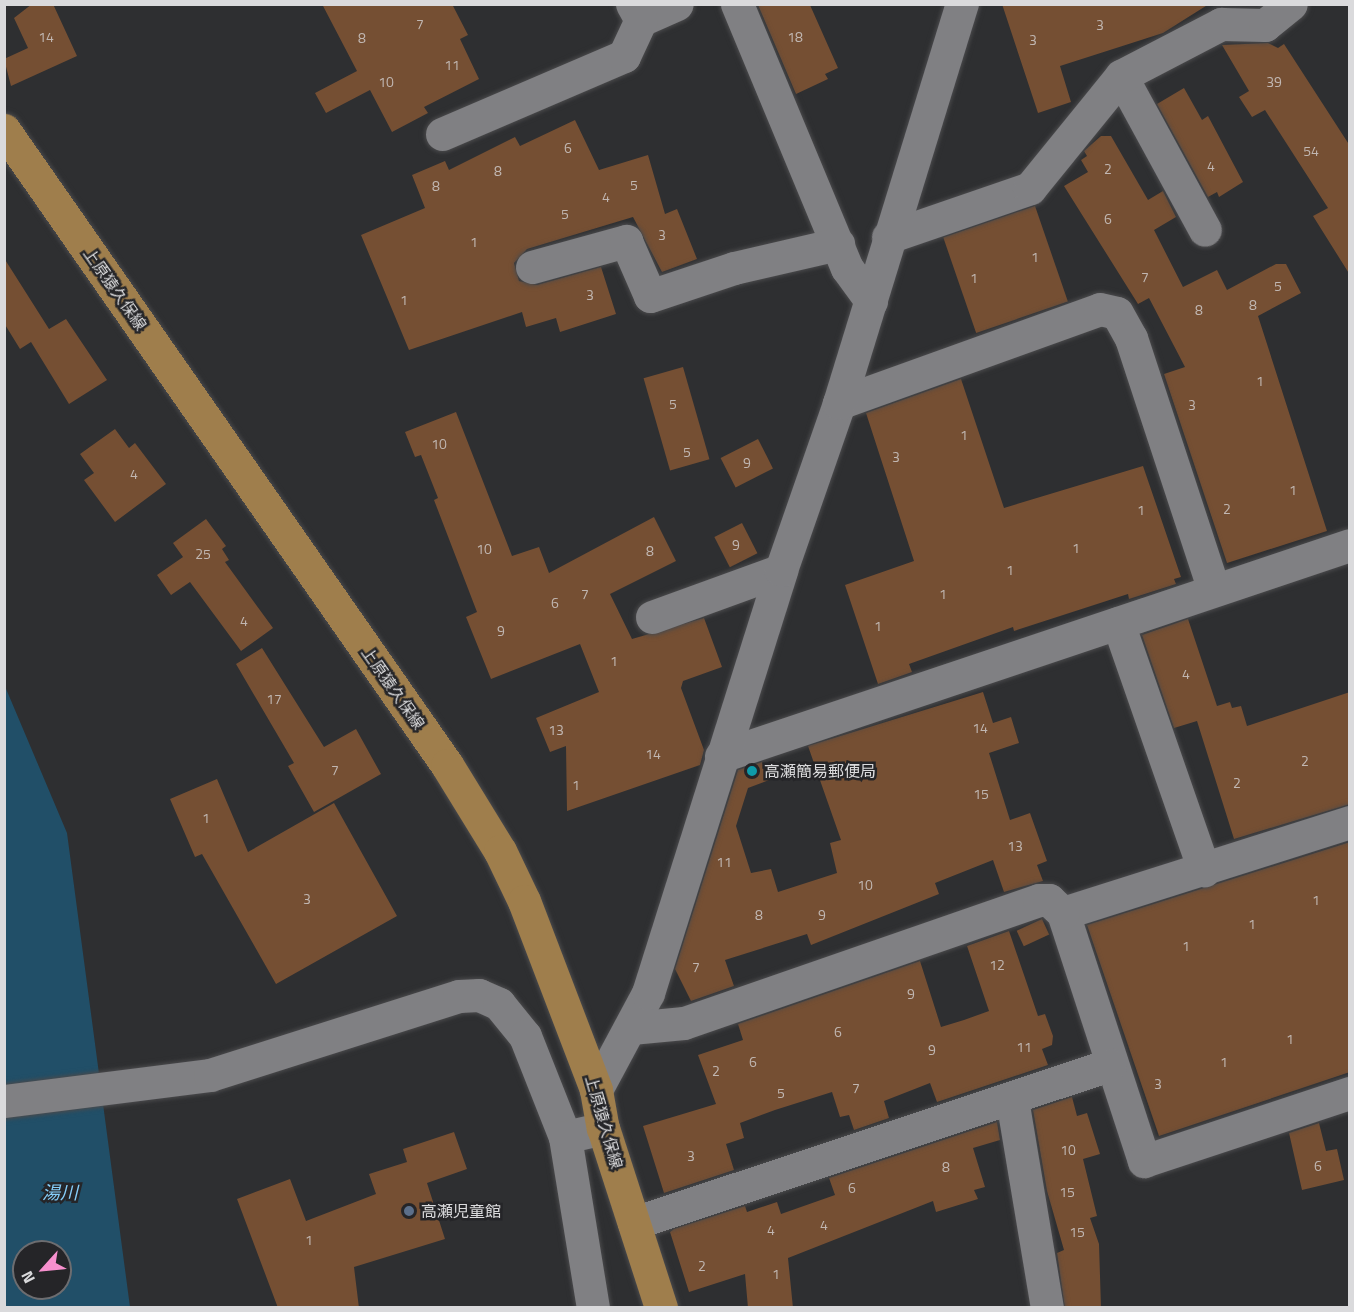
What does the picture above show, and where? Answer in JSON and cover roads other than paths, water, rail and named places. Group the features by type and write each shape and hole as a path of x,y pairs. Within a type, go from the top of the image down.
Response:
{"main road":[{"name":"上原猿久保線","path":"4,130 473,807 524,901 596,1090 603,1128 661,1308"}],"street":[{"path":"442,134 624,56 637,12 677,4"},
{"path":"737,4 847,268 871,301"},
{"path":"596,1090 648,993 781,570 839,404 888,237 962,4"},
{"path":"888,237 1030,188 1121,76 1221,24 1264,25 1291,4"},
{"path":"1121,76 1205,230"},
{"path":"532,267 626,241 650,296 734,268 838,244"},
{"path":"839,404 1100,309 1117,313 1131,338 1213,588"},
{"path":"721,756 1118,623 1213,588 1350,545"},
{"path":"652,617 781,570"},
{"path":"1118,623 1204,870"},
{"path":"1063,913 1350,822"},
{"path":"631,1028 684,1023 1040,900 1049,900 1063,913 1109,1065 1144,1161 1350,1093"},
{"path":"4,1101 210,1075 459,996 480,995 499,1004 520,1027 565,1137 593,1308"},
{"path":"634,1223 804,1163 1012,1099 1109,1065"},
{"path":"1012,1099 1047,1308"},
{"path":"565,1137 603,1128"}],"water":[{"name":"湯川","path":"4,684 67,833 130,1307 5,1307"}],"place":[{"name":"高瀬簡易郵便局","path":"752,771"},
{"name":"高瀬児童館","path":"409,1211"}]}
